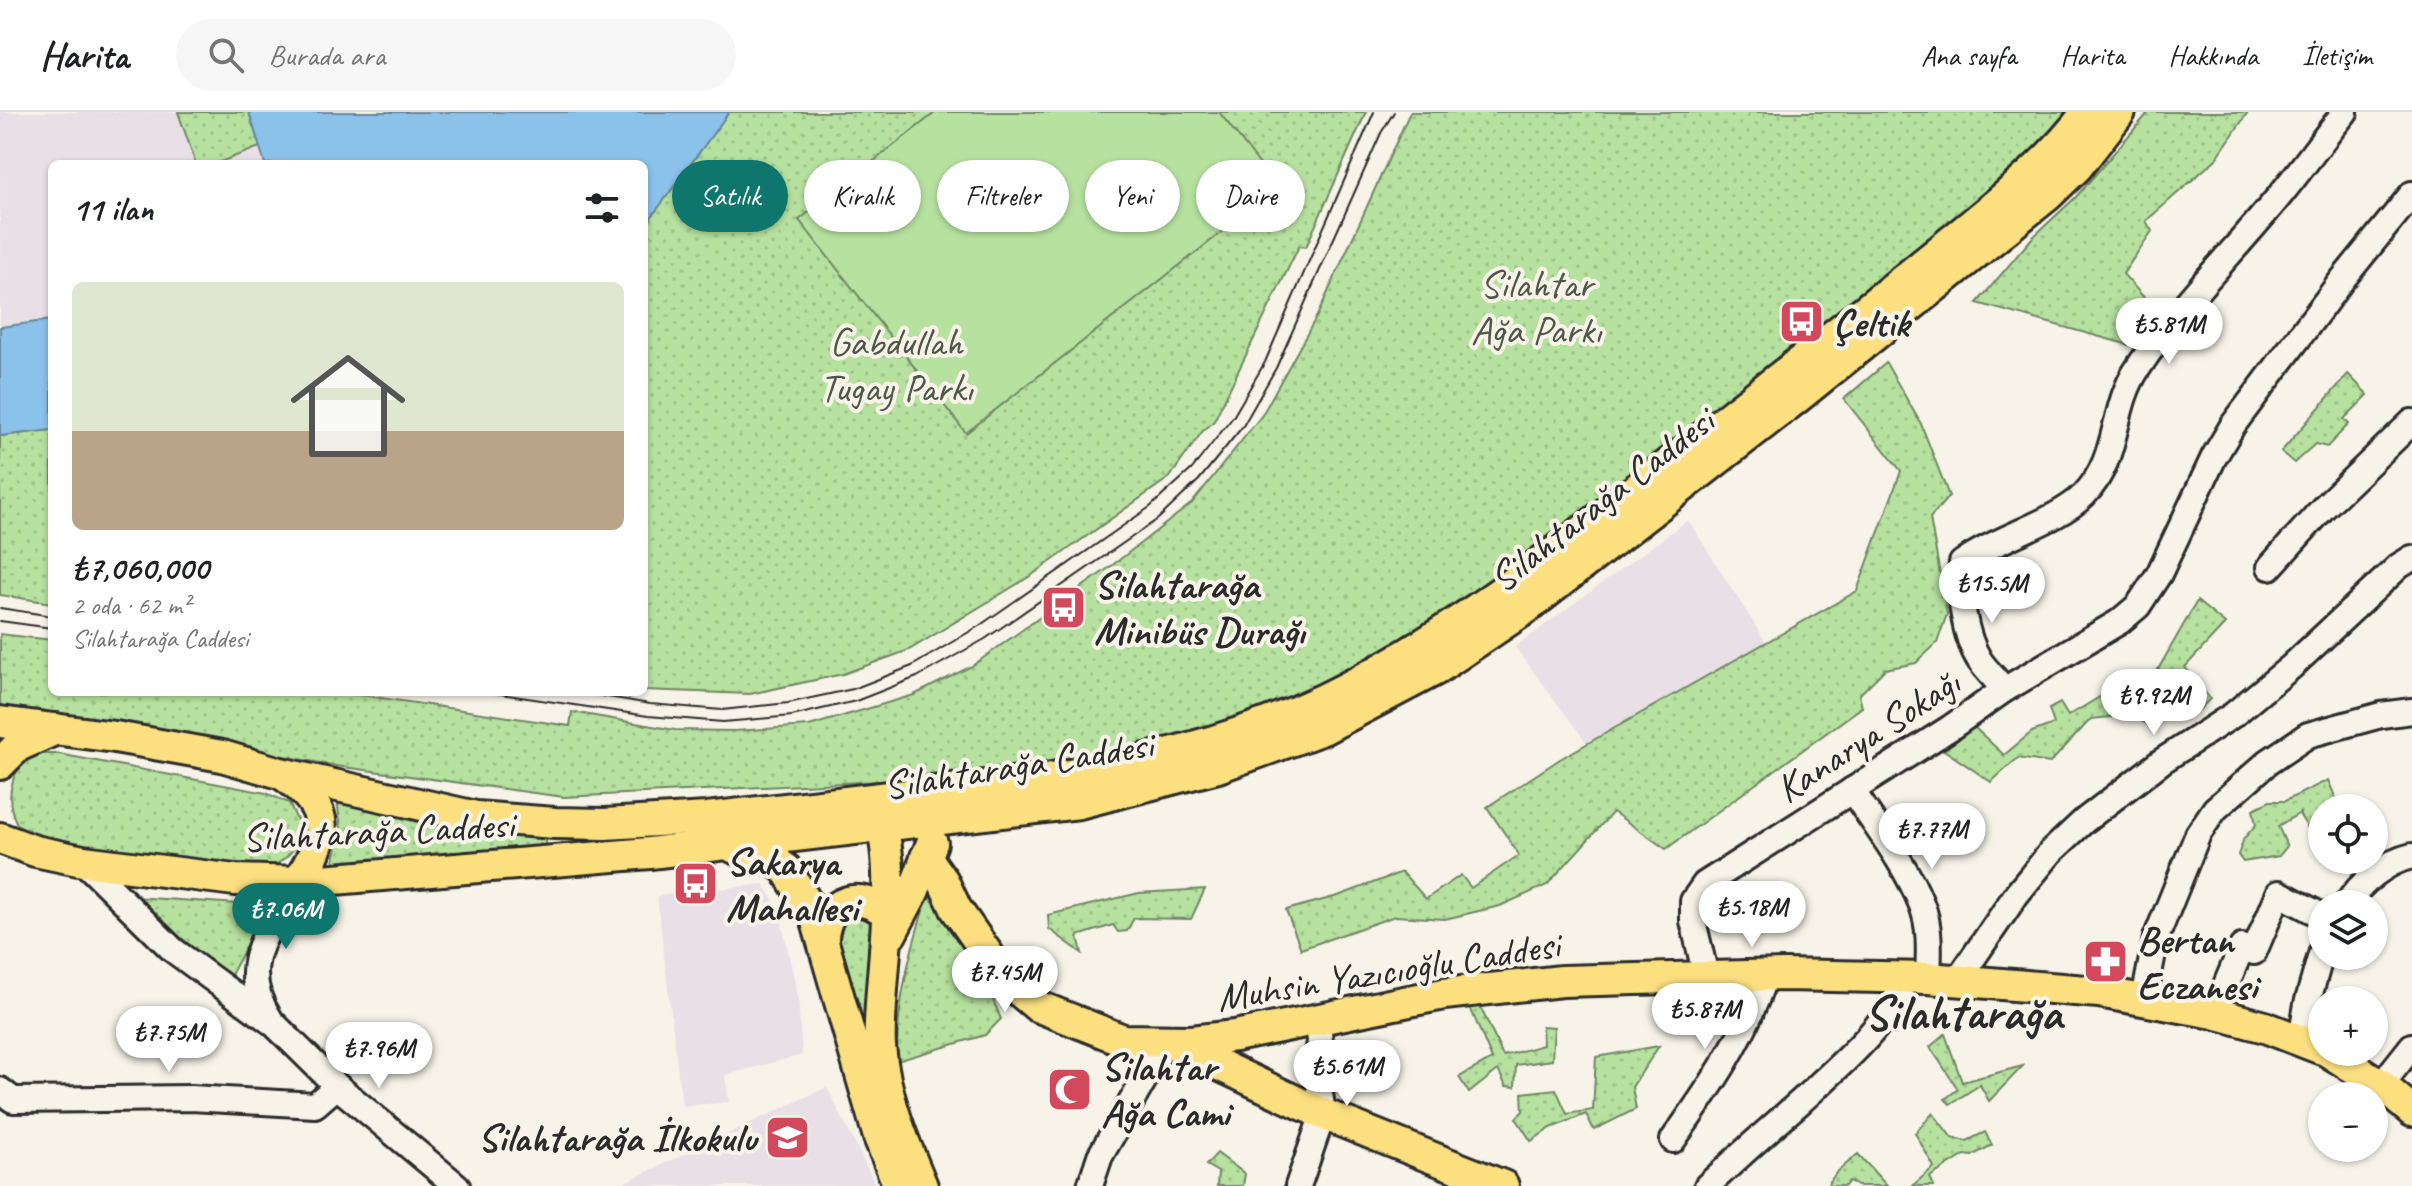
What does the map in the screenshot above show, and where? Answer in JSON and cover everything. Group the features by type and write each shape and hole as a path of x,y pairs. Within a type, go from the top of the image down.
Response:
{"main road":[{"name":"Silahtarağa Caddesi","path":"0,722 222,756 280,773 476,817 555,823 637,823 1046,779 1213,741 1276,719 1384,669 1455,626 1882,298 2041,165 2066,140 2087,112"},
{"name":"Silahtarağa Caddesi","path":"0,838 35,851 83,861 235,880 298,882 650,853 1079,803 1218,767 1323,729 1435,670 1484,638 1550,590 1955,272 2077,167 2120,112"},
{"path":"0,764 18,746 58,729"},
{"path":"280,773 310,796 320,821 322,835 317,851 298,882"},
{"path":"859,801 875,812 882,827 888,914 879,1022 883,1074 894,1115 922,1186"},
{"path":"885,946 914,890 934,838 950,819"},
{"path":"0,821 35,851"},
{"path":"719,844 763,856 786,869 806,899 823,937 879,1137 899,1186"},
{"name":"Muhsin Yazıcıoğlu Caddesi","path":"926,857 943,881 956,909 1005,979 1037,1006 1123,1040 1235,1036 1444,994 1537,983 1765,976 1931,978 2144,999 2214,1013 2308,1043"},
{"path":"823,937 828,917 848,901 868,901 888,914"},
{"path":"1167,1040 1323,1114 1503,1186"},
{"path":"2351,1066 2376,1082"},
{"path":"2388,1091 2412,1111"}],"street":[{"path":"2004,690 1979,659 1969,631 1959,582 1962,563 2082,498 2099,477 2114,441 2136,369 2345,112"},
{"name":"Kanarya Sokağı","path":"1706,976 1693,921 1693,901 1705,884 1950,728 2004,690 2119,622 2138,606 2159,574 2214,457 2233,425 2342,280 2412,194"},
{"path":"2270,567 2324,507 2412,422"},
{"path":"1707,1186 1831,1074 1897,1001 1931,978 2016,895 2051,852 2084,821 2162,761 2233,715 2291,667 2399,566 2412,558"},
{"path":"2144,999 2156,938 2198,834 2215,809 2268,762 2308,735 2370,717 2412,711"},
{"path":"1852,790 1907,875 1923,906 1931,978"},
{"path":"2357,890 2379,871 2412,856"},
{"path":"83,861 173,950 274,1024 337,1086 457,1186"},
{"path":"274,1024 258,999 253,973 257,952 298,882"},
{"path":"2214,1013 2242,947 2254,952 2279,893 2308,909"},
{"path":"1673,1140 1720,1074 1753,1014 1765,976"},
{"path":"1298,1186 1323,1114 1316,1065 1320,1042 1318,1020"},
{"path":"1090,1186 1100,1156 1167,1040"},
{"path":"2383,1082 2412,1046"},
{"path":"0,1090 13,1100 191,1098 315,1105 337,1086"}],"shaded area":[{"path":"0,112 249,112 264,160 48,160 48,321 0,327"},
{"path":"1688,520 1767,644 1590,747 1515,647"},
{"path":"764,884 779,911 798,996 802,1055 725,1075 729,1102 682,1106 657,896"},
{"name":"Silahtarağa İlkokulu","path":"827,1087 876,1186 617,1186"}],"green space":[{"path":"178,112 249,112 260,147 226,160 195,160"},
{"name":"Gabdullah Tugay Parkı","path":"729,112 1366,112 1306,247 1299,246 1214,421 1202,432 1170,477 1032,575 909,650 843,674 750,694 648,690 648,222 672,189 672,232 788,232 788,160 694,160"},
{"path":"936,112 1219,112 1256,160 1196,160 1196,232 1222,232 966,433 808,232 921,232 921,160 875,160"},
{"name":"Silahtar Ağa Parkı","path":"1410,112 2071,112 2065,121 1923,252 1475,598 1303,693 1203,731 1000,775 564,797 336,766 143,729 0,711 0,634 48,640 48,696 368,696 570,726 572,712 675,730 734,731 809,726 914,695 972,666 1114,564 1192,503 1262,415 1318,314"},
{"path":"2149,112 2248,112 2216,159 2146,221 2152,231 2123,274 2157,312 2133,346 1977,303 2032,238 2076,197"},
{"path":"1886,363 1921,424 1949,496 1930,518 1947,614 1937,643 1916,663 1885,669 1859,695 1862,707 1666,849 1613,812 1547,885 1500,906 1445,919 1395,916 1301,949 1286,910 1338,896 1402,872 1426,899 1461,875 1471,888 1519,855 1487,807 1560,759 1857,591 1901,471 1844,399"},
{"path":"2348,374 2368,395 2344,419 2349,424 2327,447 2315,444 2294,463 2281,452"},
{"path":"48,430 48,602 0,595 0,436"},
{"path":"2197,601 2225,624 2185,667 2210,699 2199,710 2179,705 2150,725 2130,715 2091,719 2050,763 2018,758 1991,782 1944,750 1974,727 2004,755 2032,732 2054,724 2049,709 2060,703 2068,716 2103,695 2124,692 2156,673"},
{"path":"39,754 59,754 266,793 289,803 297,820 299,842 286,858 273,866 238,869 34,840 16,822 11,792 16,773 29,758"},
{"path":"2328,780 2334,794 2308,794 2308,828 2300,813 2278,826 2287,846 2279,856 2243,862 2238,855 2244,838 2256,825 2253,809 2270,801 2285,801"},
{"path":"337,800 438,828 545,836 545,847 333,864 341,829"},
{"path":"1205,889 1191,919 1134,918 1127,931 1118,932 1113,925 1078,936 1082,953 1049,929 1048,915 1139,893"},
{"path":"934,891 1001,1019 985,1035 897,1061 899,1018 906,976 929,892"},
{"path":"134,897 267,906 229,979"},
{"path":"857,915 869,920 872,933 869,1037 860,1039 835,943 842,919"},
{"path":"1469,1005 1480,1006 1503,1056 1543,1045 1542,1026 1554,1027 1552,1060 1516,1065 1515,1087 1506,1086 1498,1070 1469,1093 1459,1077 1492,1059"},
{"path":"1945,1034 1962,1082 2023,1066 1989,1101 1980,1085 1950,1104 1945,1099 1958,1089 1930,1047"},
{"path":"1659,1046 1632,1087 1636,1109 1594,1130 1586,1114 1551,1128 1531,1141 1516,1118 1523,1111 1522,1093 1556,1089 1567,1114 1593,1110 1596,1057"},
{"path":"1933,1113 1952,1138 1967,1141 1985,1132 1992,1145 1972,1156 1965,1155 1930,1177 1934,1186 1912,1186 1934,1167 1915,1133"},
{"path":"1217,1153 1245,1174 1243,1186 1217,1186 1218,1172 1206,1165"},
{"path":"1858,1154 1887,1186 1858,1186 1849,1181 1845,1186 1827,1186 1836,1173"}],"water":[{"path":"249,112 729,112 694,160 672,160 672,189 648,222 648,160 264,160"},
{"path":"48,321 48,430 0,436 0,327"}],"tram line":[{"path":"602,696 722,710 788,703 853,689 912,666 979,626 1150,507 1192,469 1233,417 1265,362 1374,112"},
{"path":"514,696 648,716 723,722 792,716 856,701 917,677 985,639 1158,519 1199,480 1243,426 1276,368 1381,133 1394,112"},
{"path":"0,608 48,615"},
{"path":"0,621 48,627"}],"place":[{"name":"Çeltik","path":"1802,322"},
{"name":"Silahtarağa Minibüs Durağı","path":"1063,607"},
{"name":"Sakarya Mahallesi","path":"695,884"},
{"name":"Bertan Eczanesi","path":"2106,962"},
{"name":"Silahtar Ağa Cami","path":"1070,1089"},
{"name":"Silahtarağa İlkokulu","path":"787,1137"}],"district":[{"name":"Silahtarağa","path":"1963,1012"}]}
